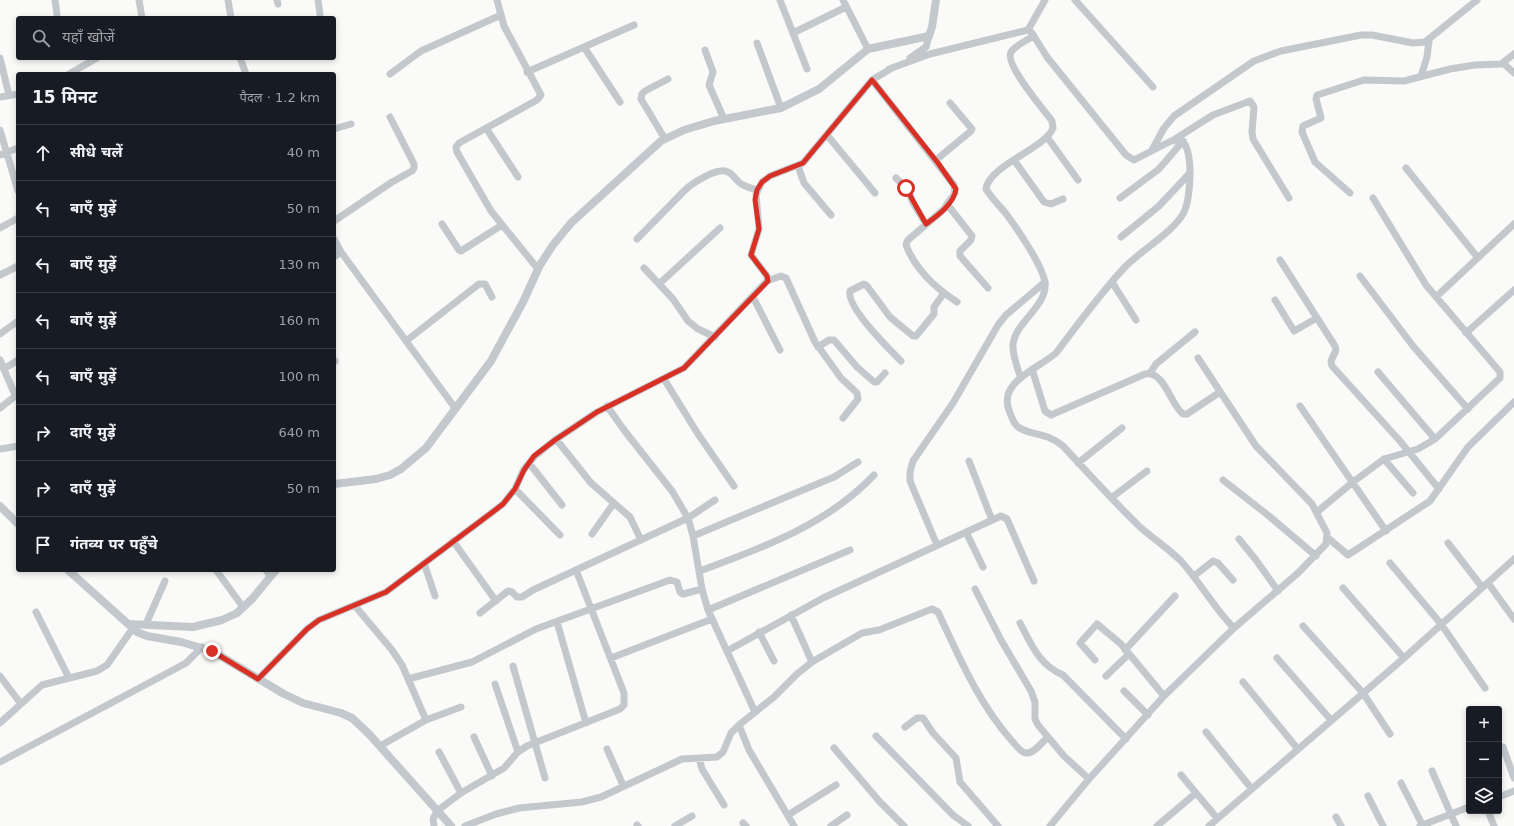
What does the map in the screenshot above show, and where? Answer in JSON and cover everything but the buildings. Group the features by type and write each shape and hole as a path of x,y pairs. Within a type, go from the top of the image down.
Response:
{"street":[{"path":"55,0 56,14"},
{"path":"139,0 142,16"},
{"path":"228,0 231,16"},
{"path":"318,0 320,14"},
{"path":"498,0 500,15 527,72 539,90 540,98 459,143 456,147 457,152 491,210 538,269"},
{"path":"780,0 807,69"},
{"path":"768,281 767,276 751,255 759,229 755,200 757,190 762,182 770,176 798,166 808,158 872,80 926,48 932,28 936,0"},
{"path":"889,69 930,54 989,38 1028,30 1045,0"},
{"path":"1075,0 1153,87"},
{"path":"1152,150 1164,128 1174,116 1254,61 1281,51 1361,35 1372,35 1413,43 1429,40 1477,0"},
{"path":"793,33 845,4 868,49"},
{"path":"390,74 421,51 500,15"},
{"path":"527,72 634,25"},
{"path":"1028,30 1034,36 1047,57 1126,155 1134,160 1152,150 1179,140 1213,115 1250,101 1254,108 1252,132 1253,139 1289,198"},
{"path":"336,484 376,479 390,475 401,469 426,448 455,408 475,385 491,361 523,302 538,269 553,245 571,223 665,139 684,130 724,119 781,108 819,89 868,49 929,36"},
{"path":"1020,376 1013,349 1013,342 1016,334 1042,296 1044,282 1039,266 1008,216 986,189 990,180 1014,160 1047,137 1053,128 1052,121 1015,70 1010,58 1011,52 1015,48 1034,36"},
{"path":"1421,76 1427,56 1429,40"},
{"path":"757,43 781,108"},
{"path":"584,47 620,102"},
{"path":"705,50 713,72 709,85 724,119"},
{"path":"1350,193 1315,162 1302,132 1304,126 1321,118 1316,99 1317,95 1364,80 1404,81 1475,65 1503,63 1514,54"},
{"path":"0,58 9,96"},
{"path":"72,72 94,60"},
{"path":"241,60 245,72"},
{"path":"1503,63 1514,73"},
{"path":"665,139 641,99 642,94 645,91 668,79"},
{"path":"872,80 936,160 956,189 947,204 908,240 907,248 925,277 957,302"},
{"path":"0,97 16,94"},
{"path":"936,160 971,132 972,129 950,103"},
{"path":"336,220 414,168 414,164 390,117"},
{"path":"336,128 351,124"},
{"path":"486,128 518,177"},
{"path":"0,130 3,154 16,186"},
{"path":"827,135 875,193"},
{"path":"1047,137 1078,180"},
{"path":"1179,140 1185,143 1188,153 1190,190 1184,213 1174,225 1136,256 1112,282 1056,353 1020,376 1008,395 1007,402 1013,421 1017,426 1055,439 1111,498 1144,530 1172,552 1194,576 1213,603 1234,628"},
{"path":"1120,198 1159,169 1179,140"},
{"path":"3,154 16,149"},
{"path":"1014,160 1044,202 1050,204 1062,199"},
{"path":"798,166 804,183 831,215"},
{"path":"1406,168 1478,258"},
{"path":"637,239 692,184 713,174 723,170 728,171 740,183 757,190"},
{"path":"1121,237 1159,206 1189,174"},
{"path":"896,178 908,190 913,203 926,224"},
{"path":"1317,512 1352,482 1384,458 1418,449 1435,438 1498,381 1501,375 1436,297 1416,269 1373,198"},
{"path":"947,204 972,236 971,240 960,250 960,256 988,288"},
{"path":"0,228 16,219"},
{"path":"442,224 461,251 502,225"},
{"path":"1436,297 1514,224"},
{"path":"659,284 720,228"},
{"path":"336,243 341,252 455,408"},
{"path":"336,256 341,252"},
{"path":"1280,260 1335,346 1336,350 1331,361 1332,366 1439,489"},
{"path":"0,275 16,267"},
{"path":"644,268 659,284 688,321 698,329 715,337"},
{"path":"258,679 307,629 319,620 386,592 503,504 515,489 529,463 556,439 607,406 684,368 768,281 782,276 786,278 818,347 841,378 855,391 858,396 843,418"},
{"path":"1360,276 1413,346 1468,409"},
{"path":"937,545 910,481 910,472 913,461 953,403 998,325 1006,315 1044,282"},
{"path":"1112,282 1136,320"},
{"path":"406,341 479,284 485,284 492,297"},
{"path":"901,362 865,322 850,297 850,291 864,284 867,286 890,317 913,336 916,336 934,314 934,307 944,293"},
{"path":"1466,334 1511,293 1514,301"},
{"path":"753,297 780,350"},
{"path":"1275,300 1294,331 1317,318"},
{"path":"0,334 16,322"},
{"path":"1032,369 1045,411 1052,415 1139,376 1150,373 1156,364 1195,332"},
{"path":"818,347 829,340 834,340 857,367 874,382 876,382 885,373"},
{"path":"1050,826 1089,779 1164,696 1234,628 1278,591 1316,556 1326,544 1328,538 1327,533 1312,504 1256,446 1198,358"},
{"path":"0,360 16,392"},
{"path":"4,369 16,361"},
{"path":"1378,372 1435,438"},
{"path":"1150,373 1157,377 1184,414 1187,414 1220,392"},
{"path":"664,379 698,434 734,486"},
{"path":"0,408 16,395"},
{"path":"1328,538 1348,555 1430,501 1468,447 1514,402"},
{"path":"607,406 624,430 668,485 688,518 700,571 702,589 708,610 755,712"},
{"path":"1300,406 1386,531"},
{"path":"1078,463 1122,428"},
{"path":"556,439 591,483 630,517 641,540"},
{"path":"0,449 16,446"},
{"path":"1384,458 1414,493"},
{"path":"968,461 992,520"},
{"path":"693,536 740,515 834,477 858,462"},
{"path":"529,463 562,505"},
{"path":"1111,498 1147,471"},
{"path":"700,571 793,534 840,506 861,489 874,475"},
{"path":"1223,480 1269,516 1316,556"},
{"path":"515,489 560,535"},
{"path":"480,613 510,591 517,597 522,597 532,590 688,518 715,500"},
{"path":"592,534 614,503"},
{"path":"0,506 16,522"},
{"path":"727,651 759,632 856,582 1001,516 1007,519 1034,581"},
{"path":"966,532 983,567"},
{"path":"1239,539 1278,591"},
{"path":"454,541 496,601"},
{"path":"1448,543 1514,619"},
{"path":"708,610 850,550"},
{"path":"1209,826 1297,748 1404,658 1514,559"},
{"path":"1194,576 1213,561 1218,563 1233,580"},
{"path":"424,563 435,596"},
{"path":"1390,563 1441,624 1486,688"},
{"path":"434,826 433,819 437,811 461,793 504,768 518,752 526,746 535,744 586,723 624,705 624,693 576,570"},
{"path":"70,572 131,626 147,636 202,647 226,658 258,679 303,703 341,713 352,718 362,726 451,826"},
{"path":"217,572 243,607"},
{"path":"131,626 146,624 161,627 193,627 222,620 237,613 270,572"},
{"path":"408,679 472,662 512,640 670,580 677,582 680,592 683,594 702,589"},
{"path":"146,624 164,581"},
{"path":"1343,588 1404,658"},
{"path":"975,589 1001,640 1031,691 1035,702 1035,719 1051,741 1089,779"},
{"path":"1106,676 1175,596"},
{"path":"355,606 392,650 408,679 426,720"},
{"path":"465,826 496,814 519,808 582,802 601,796 622,785 682,759 717,757 723,752 731,733 739,725 812,662 862,633 879,630 929,609 936,609 973,684 987,708 1020,750 1027,753 1031,752 1051,741"},
{"path":"36,612 69,678"},
{"path":"791,615 812,662"},
{"path":"611,658 712,619"},
{"path":"557,622 586,723"},
{"path":"1020,623 1038,656 1044,663 1055,672 1062,675 1126,739"},
{"path":"1096,660 1080,643 1098,624 1127,652 1164,696"},
{"path":"0,723 42,685 97,671 107,665 131,626"},
{"path":"1304,626 1363,693 1390,734"},
{"path":"759,632 774,661"},
{"path":"0,762 186,663 202,647"},
{"path":"1277,658 1331,720"},
{"path":"513,666 545,778"},
{"path":"0,676 21,704"},
{"path":"1243,682 1297,748"},
{"path":"495,684 518,752"},
{"path":"1124,691 1148,715"},
{"path":"380,746 426,720 461,707"},
{"path":"905,727 917,718 923,718 933,733 956,758 960,782 998,826"},
{"path":"739,725 749,750 794,826"},
{"path":"1206,732 1251,788"},
{"path":"876,736 953,815 968,826"},
{"path":"474,737 492,776"},
{"path":"1503,747 1514,778"},
{"path":"607,748 622,785"},
{"path":"834,748 880,802 904,826"},
{"path":"439,752 461,793"},
{"path":"699,758 702,768 724,805"},
{"path":"1432,771 1456,826"},
{"path":"1181,775 1217,818"},
{"path":"1401,783 1422,826 1466,808"},
{"path":"788,815 836,785"},
{"path":"1157,826 1196,792"},
{"path":"1502,796 1514,792"},
{"path":"1368,796 1384,826"},
{"path":"1489,814 1494,826"},
{"path":"831,826 848,815"},
{"path":"675,826 692,816"},
{"path":"1336,817 1341,826"}],"route":[{"path":"212,651 226,658 258,679 307,629 319,620 386,592 503,504 515,489 524,470 534,456 555,440 613,403 675,374 684,368 768,281 767,276 751,255 759,229 755,200 757,190 762,182 770,176 803,163 872,80 938,163 956,189 955,193 943,210 926,224 906,188"}]}
